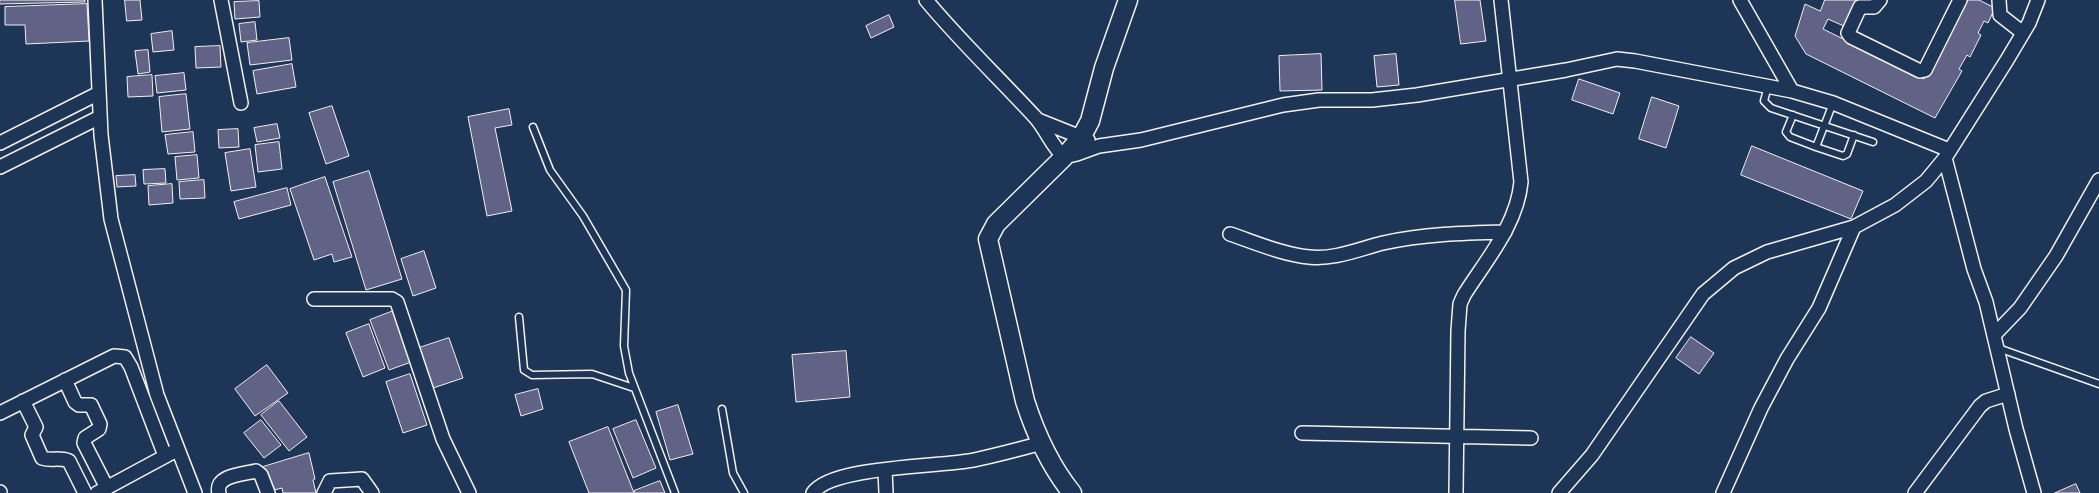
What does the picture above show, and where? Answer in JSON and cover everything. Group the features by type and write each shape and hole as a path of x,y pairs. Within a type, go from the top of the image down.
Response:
{"street":[{"path":"95,0 100,117 111,219 157,395 195,493"},
{"path":"221,0 241,103"},
{"path":"926,0 948,26 1038,120 1056,150 1064,156 1077,154 1099,146 1140,140 1283,105 1319,100 1372,100 1417,95 1510,80 1617,59 1792,91 1833,103 1947,154"},
{"path":"1072,493 1065,484 1032,423 1025,401 988,239 996,224 1082,136 1090,121 1104,68 1128,0"},
{"path":"1456,493 1458,331 1460,304 1464,295 1505,232 1517,205 1521,182 1501,0"},
{"path":"1740,0 1792,91"},
{"path":"1880,0 1874,7 1860,7 1848,33 1851,37 1920,71 1925,70 1960,0"},
{"path":"1563,489 1592,455 1703,294 1734,268 1767,252 1854,227 1896,205 1926,181 1947,154 2023,34 2038,0"},
{"path":"2000,1 2000,16 2023,34"},
{"path":"0,142 99,93"},
{"path":"0,167 100,117"},
{"path":"1038,120 1082,136 1099,146"},
{"path":"1947,154 1974,268 1995,334 2008,394 2034,493"},
{"path":"1995,334 2020,308 2056,256 2099,180"},
{"path":"1723,493 1761,408 1787,360 1819,308 1854,227"},
{"path":"1230,234 1308,257 1327,258 1384,243 1419,237 1458,233 1505,232"},
{"path":"314,300 392,299 398,302 444,439 469,493"},
{"path":"0,413 114,356 125,357 131,367 165,456"},
{"path":"65,380 75,402 79,405 91,405 100,424 99,429 85,438 84,444 102,490 178,449"},
{"path":"1915,493 1980,406 1986,401 2008,394"},
{"path":"23,401 36,427 32,435 42,458 47,460 61,457 69,461 85,493"},
{"path":"1302,434 1531,438"},
{"path":"813,493 817,487 833,479 885,470 973,460 1042,443"},
{"path":"885,470 886,493"},
{"path":"219,493 220,484 225,479 256,471 261,475 268,493"},
{"path":"324,493 330,481 352,478 362,479 372,493"}],"lane":[{"path":"1768,86 1764,101 1771,108 1873,142"},
{"path":"1816,147 1833,103"},
{"path":"1793,115 1786,132 1790,138 1843,156 1847,154 1854,135"},
{"path":"533,127 550,170 583,216 626,290 624,346 629,373 675,493"},
{"path":"520,317 524,370 532,375 592,374 634,388"},
{"path":"1998,348 2099,384"},
{"path":"722,409 733,473 744,493"}],"building":[{"path":"0,0 85,0 85,2 0,4"},
{"path":"125,0 140,0 142,20 127,21"},
{"path":"1455,0 1480,0 1486,41 1461,44"},
{"path":"1825,0 1860,0 1846,27 1828,19 1823,29 1924,79 1965,0 1979,0 1995,8 1988,23 1984,21 1978,33 1981,35 1970,57 1967,55 1959,69 1962,71 1935,118 1806,54 1795,36 1805,4 1820,11"},
{"path":"259,1 260,17 235,19 234,2"},
{"path":"87,4 89,41 26,44 25,25 5,25 5,7"},
{"path":"889,15 894,27 871,38 866,26"},
{"path":"255,22 257,40 241,42 239,24"},
{"path":"172,31 174,50 153,52 151,34"},
{"path":"289,38 292,60 250,65 247,43"},
{"path":"220,46 221,67 196,68 195,47"},
{"path":"148,50 150,72 138,74 135,51"},
{"path":"1321,54 1322,90 1280,91 1279,56"},
{"path":"1396,54 1399,85 1377,87 1374,56"},
{"path":"292,64 296,87 257,94 253,71"},
{"path":"184,73 186,90 157,93 155,76"},
{"path":"152,75 153,96 128,97 127,77"},
{"path":"1579,79 1620,93 1613,114 1572,100"},
{"path":"186,94 190,129 162,132 159,97"},
{"path":"1652,97 1679,106 1666,148 1639,139"},
{"path":"332,106 349,156 326,164 309,113"},
{"path":"509,109 512,125 495,128 512,211 487,216 468,117"},
{"path":"277,124 280,138 257,142 254,128"},
{"path":"238,129 239,147 219,148 218,130"},
{"path":"193,132 195,152 168,154 165,135"},
{"path":"279,142 282,169 258,172 255,145"},
{"path":"1752,146 1863,191 1851,219 1741,175"},
{"path":"250,149 256,187 231,191 225,153"},
{"path":"197,155 199,178 177,180 175,157"},
{"path":"165,169 166,183 144,184 143,170"},
{"path":"369,171 402,279 366,290 333,182"},
{"path":"135,175 136,186 117,187 116,176"},
{"path":"325,177 352,257 334,262 332,254 314,260 290,189"},
{"path":"204,180 205,198 180,199 179,182"},
{"path":"172,184 173,203 149,205 148,186"},
{"path":"287,188 291,205 239,219 234,202"},
{"path":"424,251 436,288 413,296 401,259"},
{"path":"396,310 414,361 389,370 370,320"},
{"path":"369,324 385,368 363,377 346,333"},
{"path":"1691,337 1714,353 1699,374 1676,358"},
{"path":"449,338 463,378 433,388 419,348"},
{"path":"846,351 850,397 796,402 792,355"},
{"path":"267,365 288,393 255,416 235,389"},
{"path":"410,374 427,425 403,433 386,382"},
{"path":"538,389 543,409 521,416 515,395"},
{"path":"279,401 307,437 289,451 261,415"},
{"path":"678,405 693,454 670,460 656,412"},
{"path":"261,420 281,445 264,458 244,433"},
{"path":"636,420 656,468 633,478 613,429"},
{"path":"608,427 634,493 589,493 569,442"},
{"path":"309,453 315,479 313,480 316,493 283,493 282,488 270,491 263,467"},
{"path":"660,481 665,493 635,493 634,491"},
{"path":"2076,484 2080,493 2055,493"}]}
